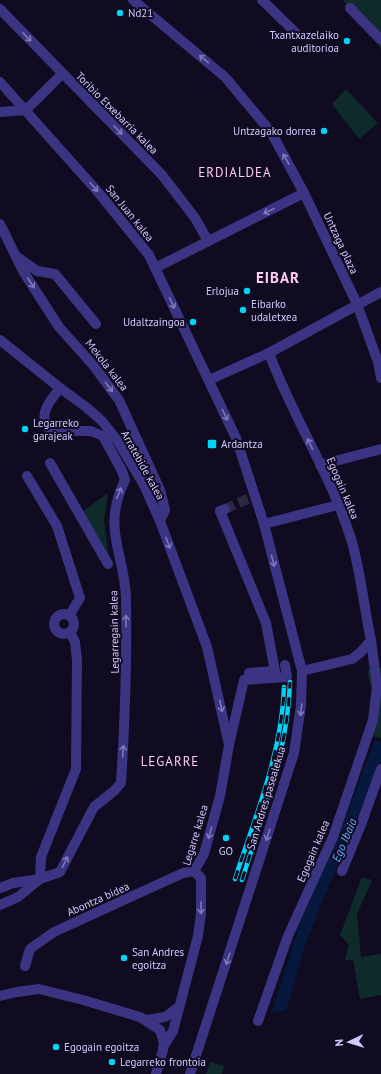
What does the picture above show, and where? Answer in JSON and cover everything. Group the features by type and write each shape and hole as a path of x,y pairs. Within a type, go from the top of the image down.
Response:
{"street":[{"name":"Untzaga plaza","path":"133,0 225,77 271,132 304,193 357,304 379,362 381,378"},
{"path":"262,0 299,36"},
{"path":"350,8 381,40"},
{"name":"Toribio Etxebarria kalea","path":"0,9 162,175 195,218 208,241"},
{"path":"0,112 26,110 62,74"},
{"name":"San Juan kalea","path":"0,82 98,192 149,255 209,380"},
{"path":"155,268 304,193"},
{"name":"Mekola kalea","path":"0,224 23,271 59,327 93,365 119,400 160,490 165,510 160,521"},
{"name":"Mekola kalea","path":"16,256 37,271 55,274 96,324"},
{"path":"209,380 269,353 381,292"},
{"name":"Arratebide kalea","path":"0,340 97,416 117,440 144,485 160,521 207,647 213,668"},
{"name":"Egogain kalea","path":"269,353 290,404 338,505 352,543 371,640 377,686 381,703"},
{"name":"San Andres pasealekua","path":"190,1074 294,753 301,705 302,671 264,524 252,497 236,438 209,380"},
{"name":"Legarregain kalea","path":"0,905 18,897 40,879 60,872 94,806 115,790 121,783 126,697 126,589 114,529 113,515 117,498 125,480 122,471 103,436 91,431 61,431 47,427 44,416 46,408 60,388"},
{"path":"320,465 381,449"},
{"path":"50,463 108,564"},
{"path":"27,476 56,526 70,564 80,598 69,616"},
{"path":"264,524 338,505"},
{"path":"223,510 266,623 275,671 249,673 249,679"},
{"path":"69,616 63,615 57,617 54,626 60,633 70,632"},
{"path":"0,888 13,883 40,879 42,857 76,769 78,667 75,642 70,632 73,624 69,616"},
{"path":"302,671 352,659 361,652 371,640"},
{"path":"229,745 244,680 287,677 285,665"},
{"name":"Legarre kalea","path":"163,1047 173,1031 192,964 201,913 201,878 194,871 204,854 220,796 229,745 213,668"},
{"name":"Egogain kalea","path":"258,1020 288,936 333,837 373,720 377,686"},
{"path":"342,871 381,769"},
{"name":"Abontza bidea","path":"25,966 30,949 54,932 183,873 194,871"},
{"path":"0,996 17,992 39,990 83,1000 150,1022 160,1030 163,1047 156,1074"},
{"path":"150,1022 165,1017 179,1008"}],"green space":[{"path":"343,0 381,0 381,50 376,38"},
{"path":"346,89 378,123 359,139 332,104"},
{"path":"108,493 104,520 110,565 82,512"},
{"path":"381,668 381,738 370,736 373,698 367,670"},
{"path":"362,877 372,880 357,914 361,957 381,954 381,995 360,999 353,960 345,960 349,945 340,935"},
{"path":"210,1062 224,1066 222,1074 206,1074"}],"water":[{"name":"Ego Ibaia","path":"375,740 381,742 381,762 305,946 286,1010 272,1013 300,923 340,831"}],"tunnel":[{"path":"225,509 250,498"}],"railway":[{"path":"242,880 273,783 284,733 290,682"},
{"path":"235,879 259,808 273,760 282,712 284,687"}],"place":[{"name":"Nd21","path":"120,13"},
{"name":"Txantxazelaiko auditorioa","path":"347,41"},
{"name":"Untzagako dorrea","path":"324,131"},
{"name":"Erlojua","path":"247,291"},
{"name":"Eibarko udaletxea","path":"243,310"},
{"name":"Udaltzaingoa","path":"193,322"},
{"name":"Legarreko garajeak","path":"25,429"},
{"name":"Ardantza","path":"212,444"},
{"name":"GO","path":"226,838"},
{"name":"San Andres egoitza","path":"124,958"},
{"name":"Egogain egoitza","path":"56,1047"},
{"name":"Legarreko frontoia","path":"112,1062"}],"district":[{"name":"ERDIALDEA","path":"235,172"},
{"name":"EIBAR","path":"278,277"},
{"name":"LEGARRE","path":"170,761"}]}
